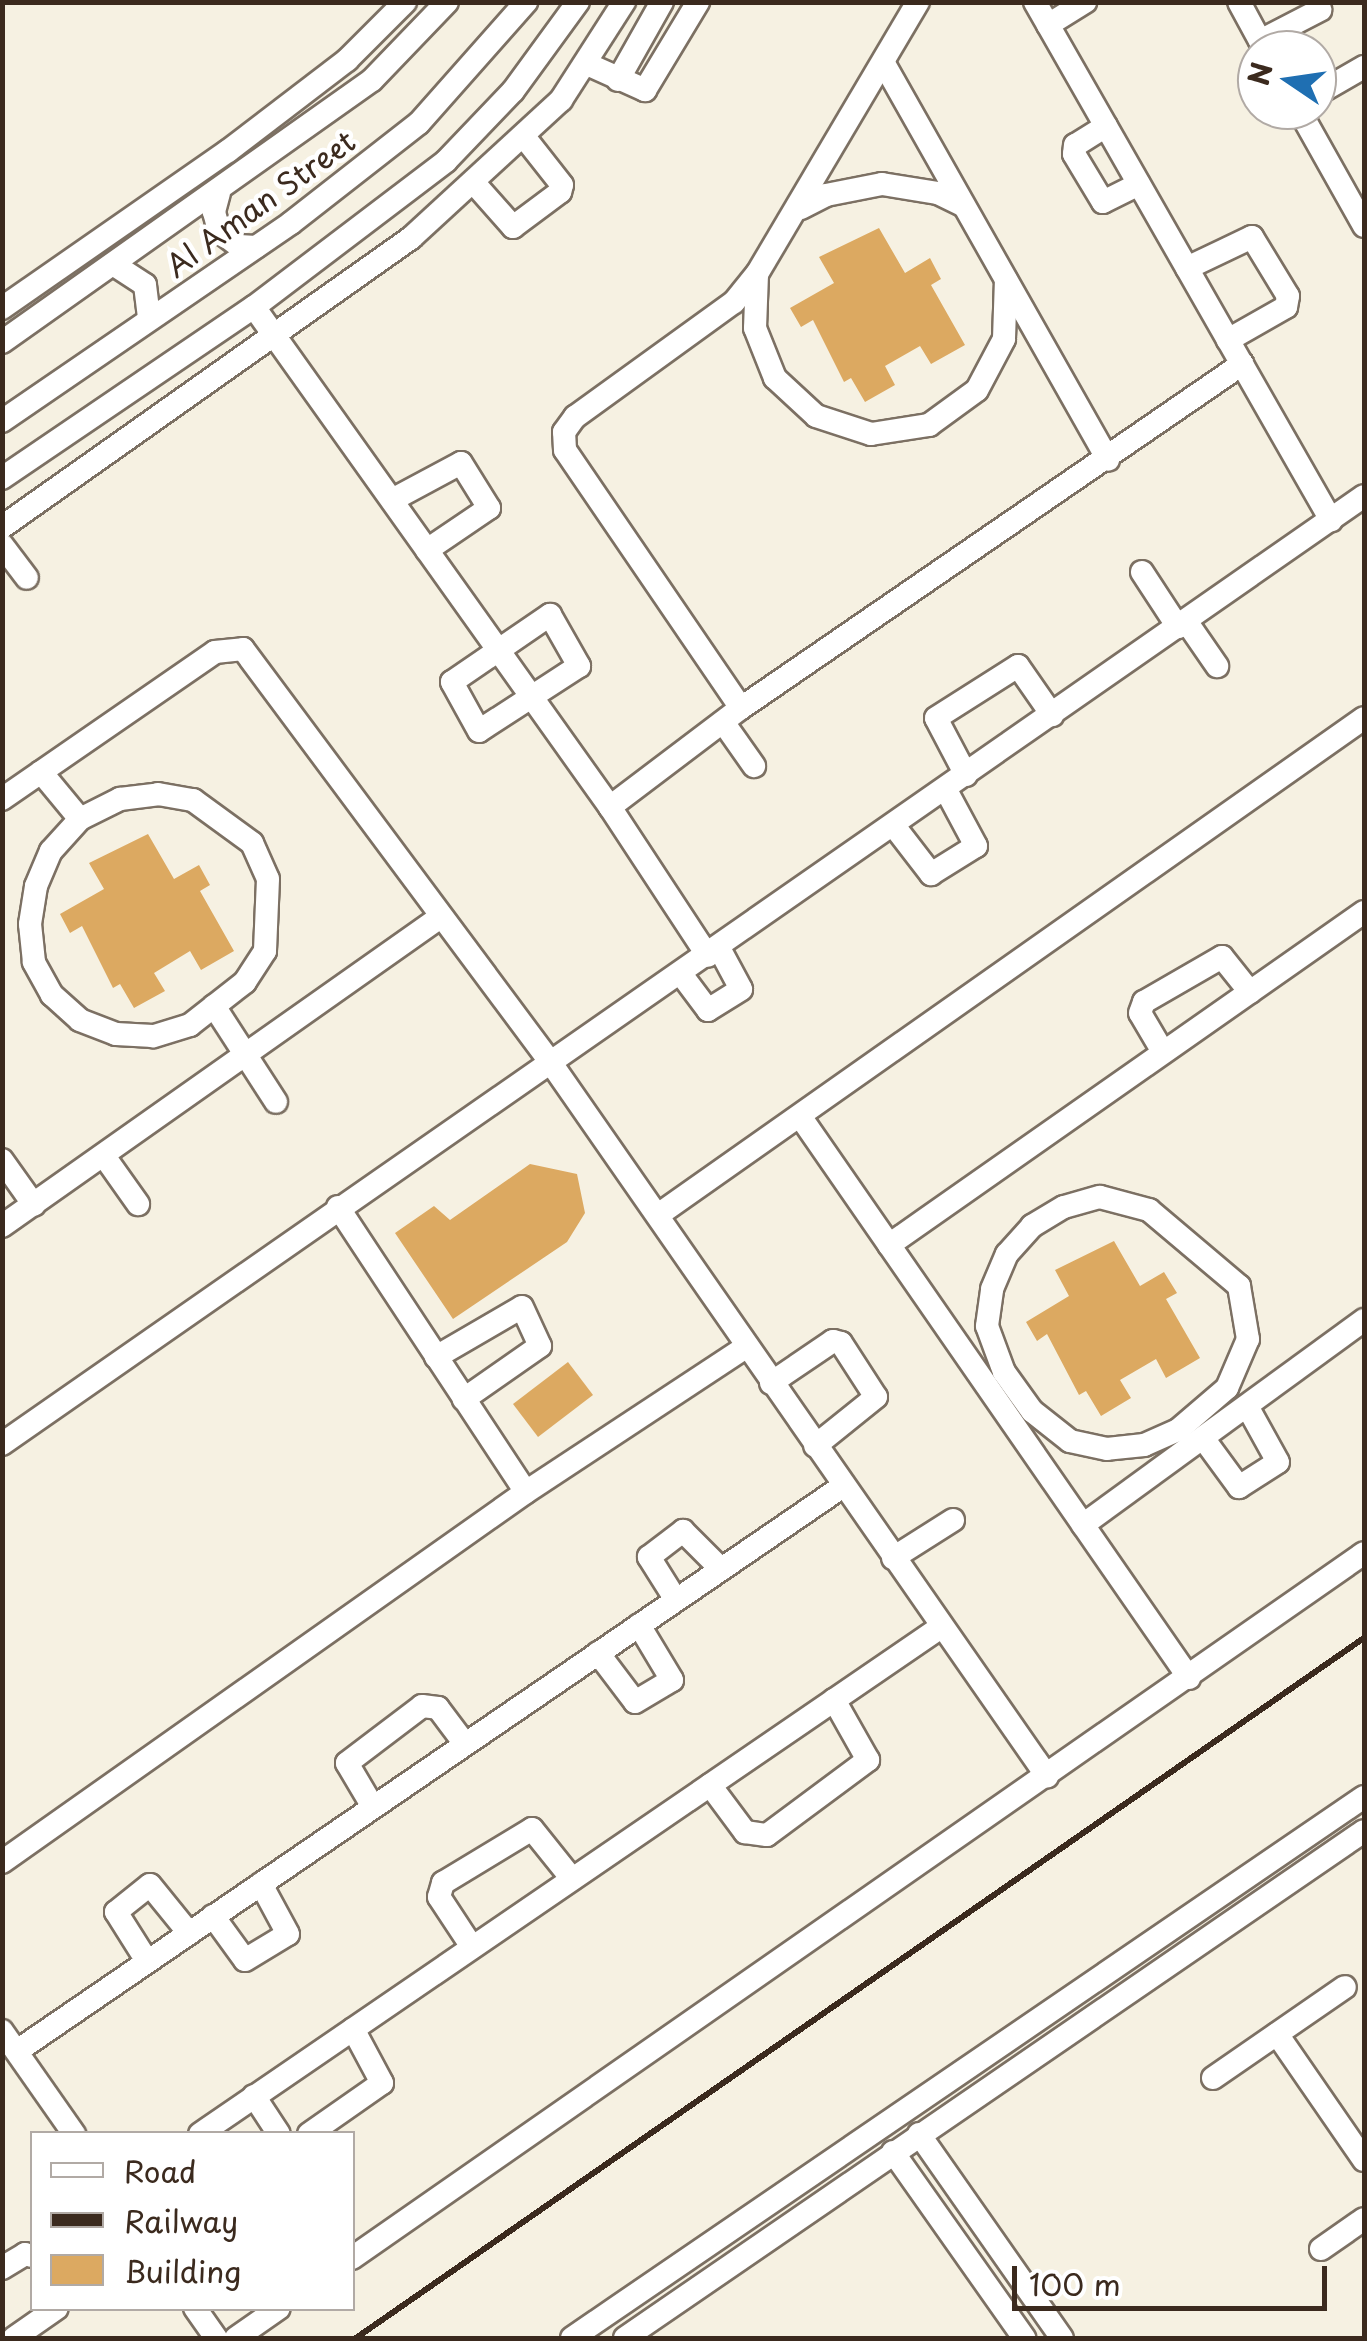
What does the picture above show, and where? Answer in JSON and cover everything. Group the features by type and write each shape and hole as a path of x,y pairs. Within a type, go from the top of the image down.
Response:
{"street":[{"path":"2,308 241,141 347,60 405,2"},
{"name":"Al Aman Street","path":"2,342 219,193 372,80 447,2"},
{"name":"Al Aman Street","path":"2,421 256,247 419,122 526,2"},
{"path":"2,478 254,307 446,161 513,91 578,2"},
{"path":"2,526 276,338 474,184 526,138 587,64 624,2"},
{"path":"618,80 662,2"},
{"path":"587,64 636,90 652,84 698,2"},
{"path":"754,766 732,715 563,441 575,416 734,302 758,274 801,208 918,2"},
{"path":"1035,2 1331,520"},
{"path":"1048,25 1085,2"},
{"path":"1239,2 1254,30"},
{"path":"1288,30 1320,10"},
{"path":"883,62 1108,460"},
{"path":"1337,83 1364,67"},
{"path":"1106,126 1075,145 1074,154 1103,202 1139,184"},
{"path":"1311,130 1363,221"},
{"path":"474,184 513,227 560,192 562,184 526,138"},
{"path":"801,208 826,195 882,184 938,193 964,205"},
{"path":"219,193 214,212 219,231 232,243 256,247"},
{"path":"1187,268 1252,236 1288,296 1286,306 1228,340"},
{"path":"114,264 145,284 149,319"},
{"path":"758,274 755,328 775,378 816,416 871,434 929,424 977,390 1004,339 1006,280"},
{"path":"254,307 741,989 708,1010 680,974"},
{"path":"610,808 732,715 1108,460 1242,364"},
{"path":"392,500 462,463 489,508 427,550"},
{"path":"2,1444 1364,496"},
{"path":"2,546 27,578"},
{"path":"1142,572 1216,666"},
{"path":"546,615 553,617 581,662 533,699 479,731 450,686 496,648 546,615"},
{"path":"2,799 216,652 243,648 439,918 551,1063 1047,1776"},
{"path":"966,775 936,718 1018,666 1052,716"},
{"path":"658,1215 802,1119 1364,718"},
{"path":"41,772 80,819"},
{"path":"894,826 931,874 976,846 946,790"},
{"path":"158,794 193,800 252,843 268,879 265,951 245,982 190,1025 154,1036 116,1034 80,1020 52,995 34,962 30,924 52,851 80,819 120,799 158,794"},
{"path":"2,1226 439,918"},
{"path":"889,1244 1250,992 1362,919"},
{"path":"1164,1052 1140,1013 1144,1002 1222,957 1250,992"},
{"path":"214,1006 276,1102"},
{"path":"802,1119 889,1244 1007,1395 1083,1525 1189,1678"},
{"path":"104,1156 138,1204"},
{"path":"2,1160 34,1205"},
{"path":"1083,1525 1210,1423 1241,1365 1248,1339 1239,1286 1149,1210 1100,1197 1064,1206 1032,1226 1007,1254 992,1289 987,1326 1007,1395 1070,1441 1106,1449 1144,1445 1178,1430 1210,1423 1247,1406 1364,1320"},
{"path":"338,1208 526,1492"},
{"path":"436,1357 522,1307 540,1346 464,1399"},
{"path":"772,1383 832,1341 841,1343 876,1397 816,1446"},
{"path":"2,1862 526,1492 746,1346"},
{"path":"1210,1423 1239,1487 1278,1462 1247,1406"},
{"path":"16,2051 844,1486"},
{"path":"893,1558 952,1520"},
{"path":"676,1600 650,1557 683,1530 721,1569"},
{"path":"355,2256 1364,1553"},
{"path":"598,1654 635,1702 672,1680 640,1625"},
{"path":"204,2131 942,1627"},
{"path":"710,1785 746,1832 768,1835 868,1760 834,1700"},
{"path":"373,1807 347,1763 422,1706 438,1708 465,1744"},
{"path":"572,2338 1364,1798"},
{"path":"472,1947 439,1897 444,1884 532,1830 572,1879"},
{"path":"625,2338 1364,1831"},
{"path":"147,1961 116,1910 150,1884 189,1933"},
{"path":"213,1916 246,1960 288,1934 261,1884"},
{"path":"1213,2078 1346,1987"},
{"path":"313,2131 382,2083 353,2029"},
{"path":"2,2031 72,2131"},
{"path":"1277,2034 1364,2160"},
{"path":"254,2096 278,2131"},
{"path":"918,2134 1062,2338"},
{"path":"858,2140 884,2158 1024,2338"},
{"path":"1321,2249 1364,2220"},
{"path":"2,2268 30,2255"},
{"path":"2,2329 12,2338 52,2311"},
{"path":"198,2311 216,2338"},
{"path":"236,2338 275,2311"}],"building":[{"path":"879,228 905,273 930,258 941,279 931,285 965,345 931,364 920,346 885,366 895,385 865,402 851,378 844,382 813,320 801,327 790,308 834,283 819,257"},
{"path":"148,834 174,879 199,865 210,885 200,891 234,951 201,970 190,951 154,973 165,991 134,1008 120,984 113,988 82,926 70,933 60,914 104,889 89,863"},
{"path":"530,1164 577,1174 585,1213 567,1242 453,1319 395,1233 434,1206 450,1220"},
{"path":"1114,1241 1140,1286 1164,1272 1177,1293 1166,1299 1200,1358 1166,1378 1156,1359 1120,1380 1131,1398 1101,1416 1086,1391 1079,1395 1047,1334 1037,1341 1026,1322 1069,1296 1055,1270"},
{"path":"568,1362 593,1395 538,1437 513,1404"}],"railway":[{"path":"356,2338 1364,1638"}]}
